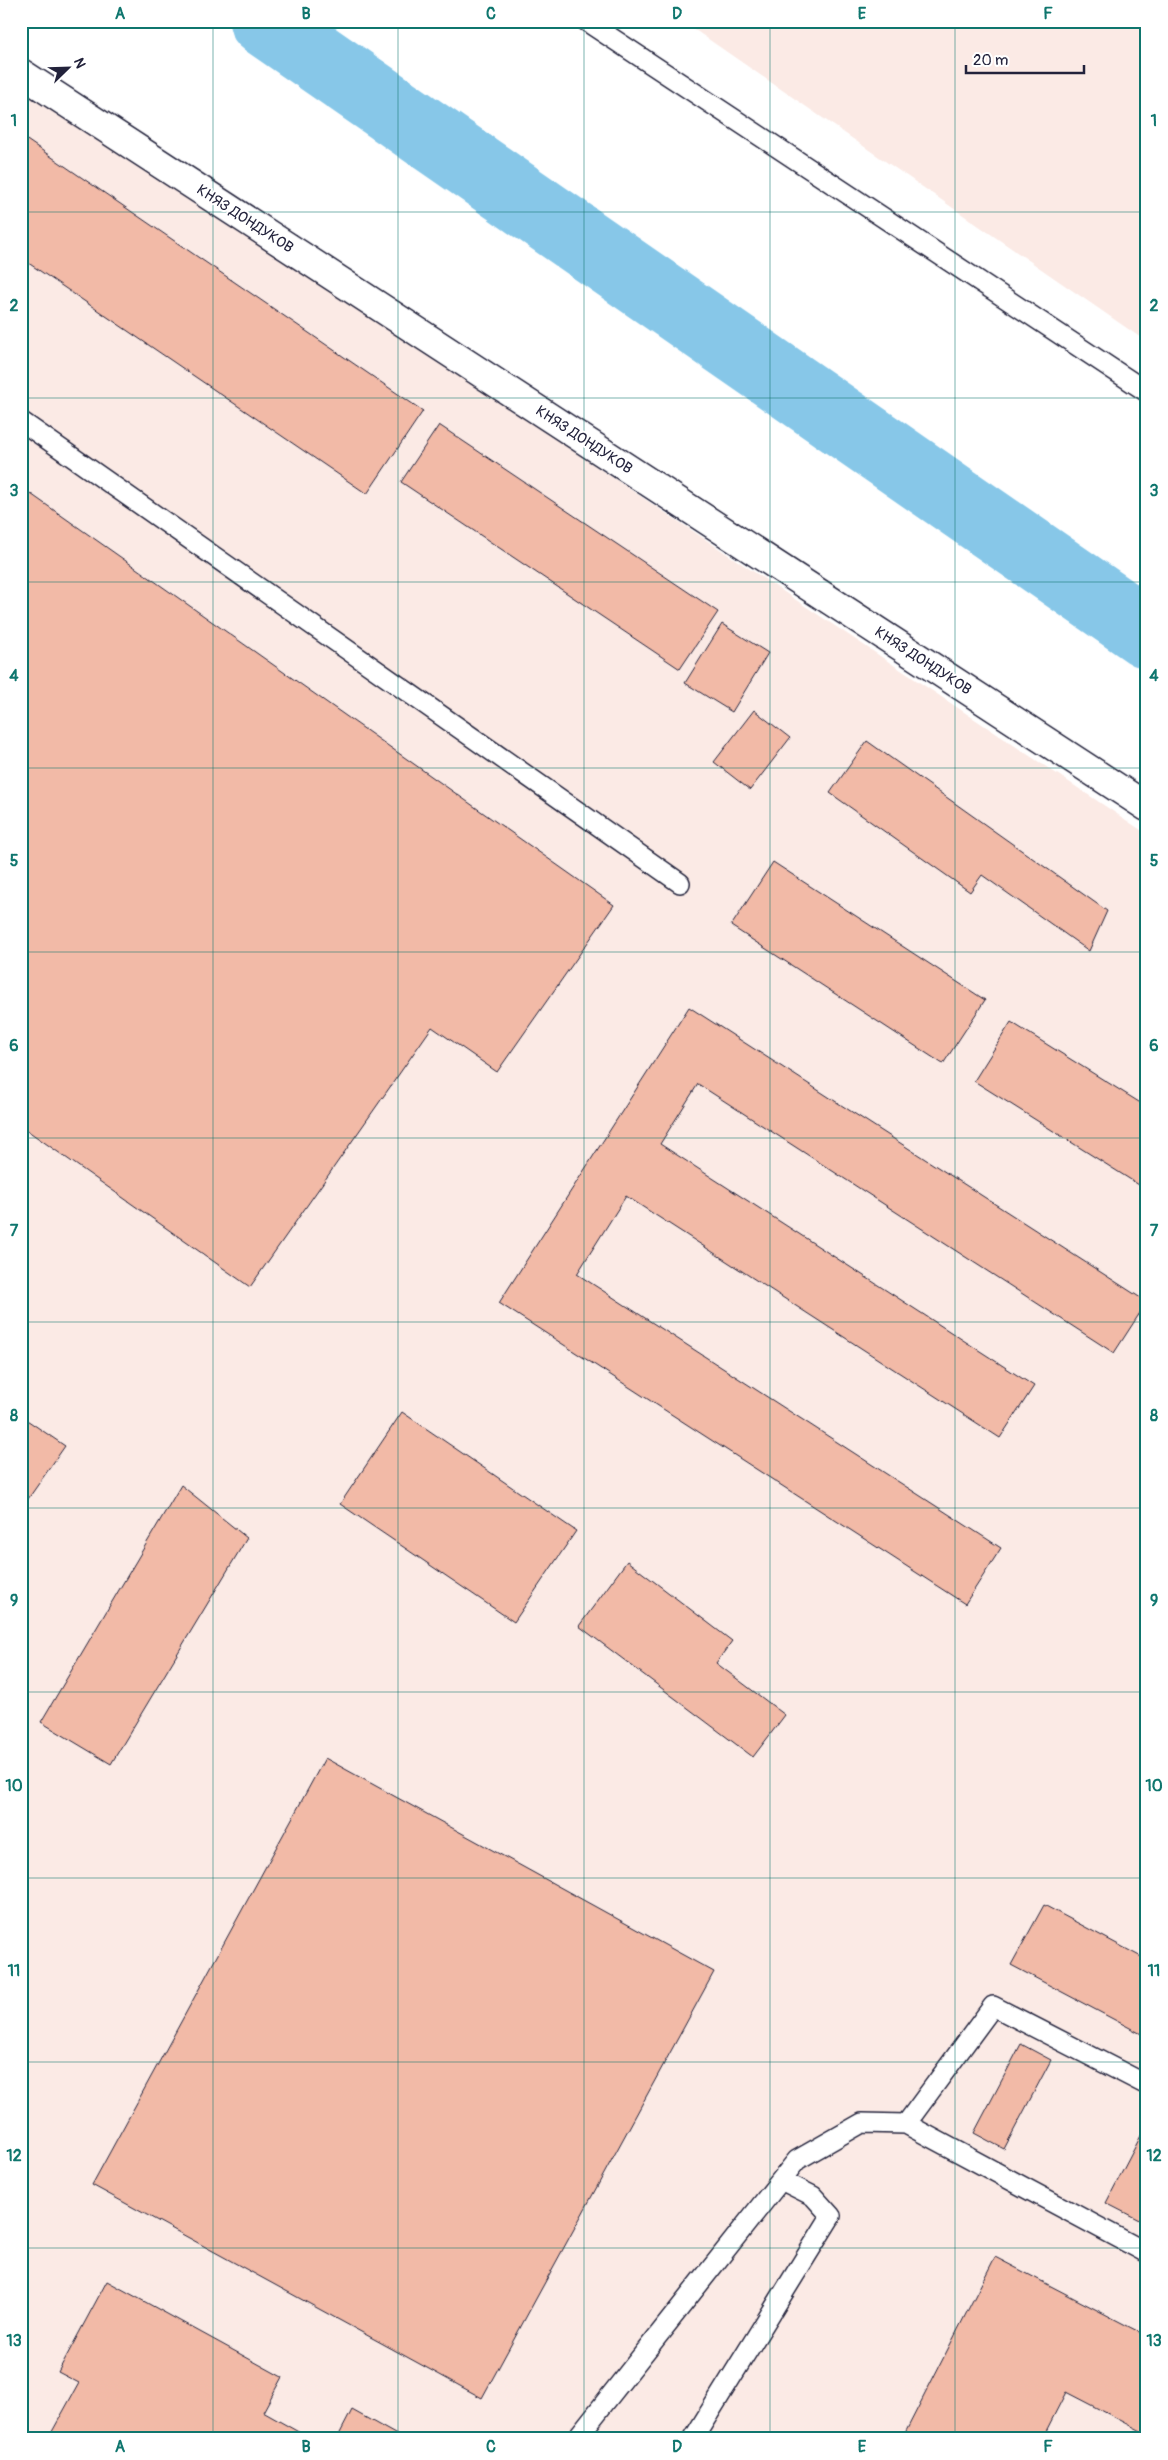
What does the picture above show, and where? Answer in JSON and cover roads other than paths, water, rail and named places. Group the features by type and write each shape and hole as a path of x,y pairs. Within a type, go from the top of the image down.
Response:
{"street":[{"name":"КНЯЗ ДОНДУКОВ","path":"21,73 1147,807"}],"lane":[{"path":"586,21 1147,392"},
{"path":"21,421 680,883"},
{"path":"906,2124 993,2006 1147,2085"},
{"path":"576,2439 797,2160 862,2123 906,2124 1147,2253"},
{"path":"693,2439 831,2216 813,2196 781,2180"}],"waterway":[{"path":"264,21 1147,633"}]}
